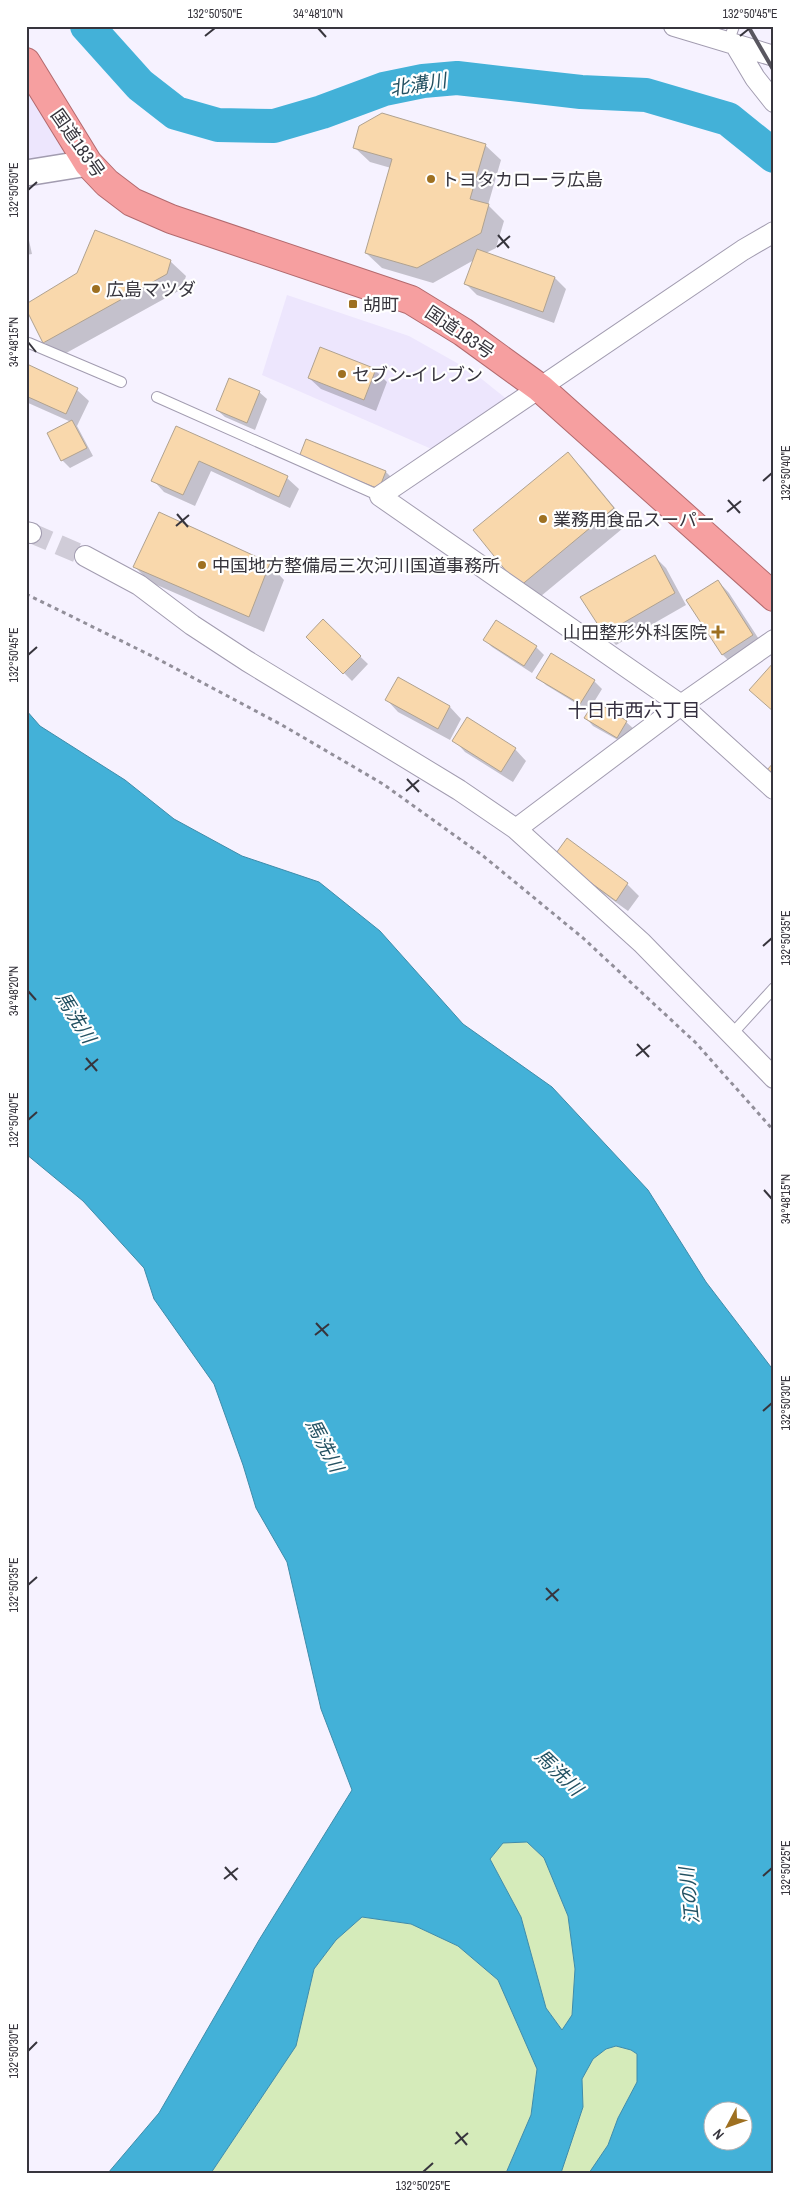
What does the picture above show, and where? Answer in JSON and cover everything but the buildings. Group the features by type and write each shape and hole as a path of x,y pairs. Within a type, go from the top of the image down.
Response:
{"highway":[{"name":"国道183号","path":"26,62 88,163 107,183 132,202 171,219 411,300 463,332 540,388 774,597"}],"street":[{"path":"674,26 733,39 774,56"},
{"path":"733,39 755,78 774,102"},
{"path":"26,173 88,163"},
{"path":"774,232 743,250 380,496 681,705 774,788"},
{"path":"85,556 139,585 192,625 247,661 459,790 516,829 642,943 774,1078"},
{"path":"516,829 681,705 774,640"}],"lane":[{"path":"26,344 29,343 122,382"},
{"path":"157,397 380,496"},
{"path":"731,1035 774,988"}],"path":[{"path":"26,594 154,657 282,725 383,784 475,849 583,938 696,1043 774,1131"}],"shaded area":[{"path":"26,80 72,161 26,169"},
{"path":"287,295 409,336 473,372 514,405 443,454 262,375"}],"green space":[{"path":"527,1842 544,1858 568,1916 575,1969 572,2015 562,2030 546,2008 521,1917 490,1859 503,1843"},
{"path":"362,1917 411,1924 458,1946 498,1980 537,2069 531,2115 506,2173 211,2173 296,2046 314,1969 336,1940"},
{"path":"616,2046 631,2050 637,2054 637,2082 618,2118 608,2145 593,2169 589,2173 561,2173 583,2107 582,2079 593,2059 606,2049"}],"water":[{"path":"26,710 40,726 125,780 174,819 242,856 319,882 380,931 463,1024 552,1087 648,1190 706,1282 774,1371 774,2173 589,2173 608,2145 618,2118 637,2082 637,2054 631,2050 616,2046 606,2049 593,2059 582,2079 583,2107 561,2173 506,2173 531,2115 537,2069 498,1980 458,1946 411,1924 362,1917 336,1940 314,1969 296,2046 211,2173 108,2173 159,2113 259,1940 352,1790 321,1709 287,1562 256,1508 214,1384 154,1299 144,1268 83,1201 26,1154","holes":["527,1842 544,1858 568,1916 575,1969 572,2015 562,2030 546,2008 521,1917 490,1859 503,1843"]}],"waterway":[{"name":"北溝川","path":"87,26 140,85 176,113 218,125 274,126 322,112 384,89 423,81 457,78 581,92 646,95 728,119 774,156"}],"tunnel":[{"path":"31,533 85,556"}],"railway":[{"path":"748,26 774,71"}],"place":[{"name":"トヨタカローラ広島","path":"431,179"},
{"name":"広島マツダ","path":"96,289"},
{"name":"胡町","path":"353,304"},
{"name":"セブン-イレブン","path":"342,374"},
{"name":"業務用食品スーパー","path":"543,519"},
{"name":"中国地方整備局三次河川国道事務所","path":"202,565"},
{"name":"山田整形外科医院","path":"718,632"}],"district":[{"name":"十日市西六丁目","path":"634,710"}],"water label":[{"name":"馬洗川","path":"76,1017"},
{"name":"馬洗川","path":"325,1445"},
{"name":"馬洗川","path":"559,1772"},
{"name":"江の川","path":"689,1896"}]}
